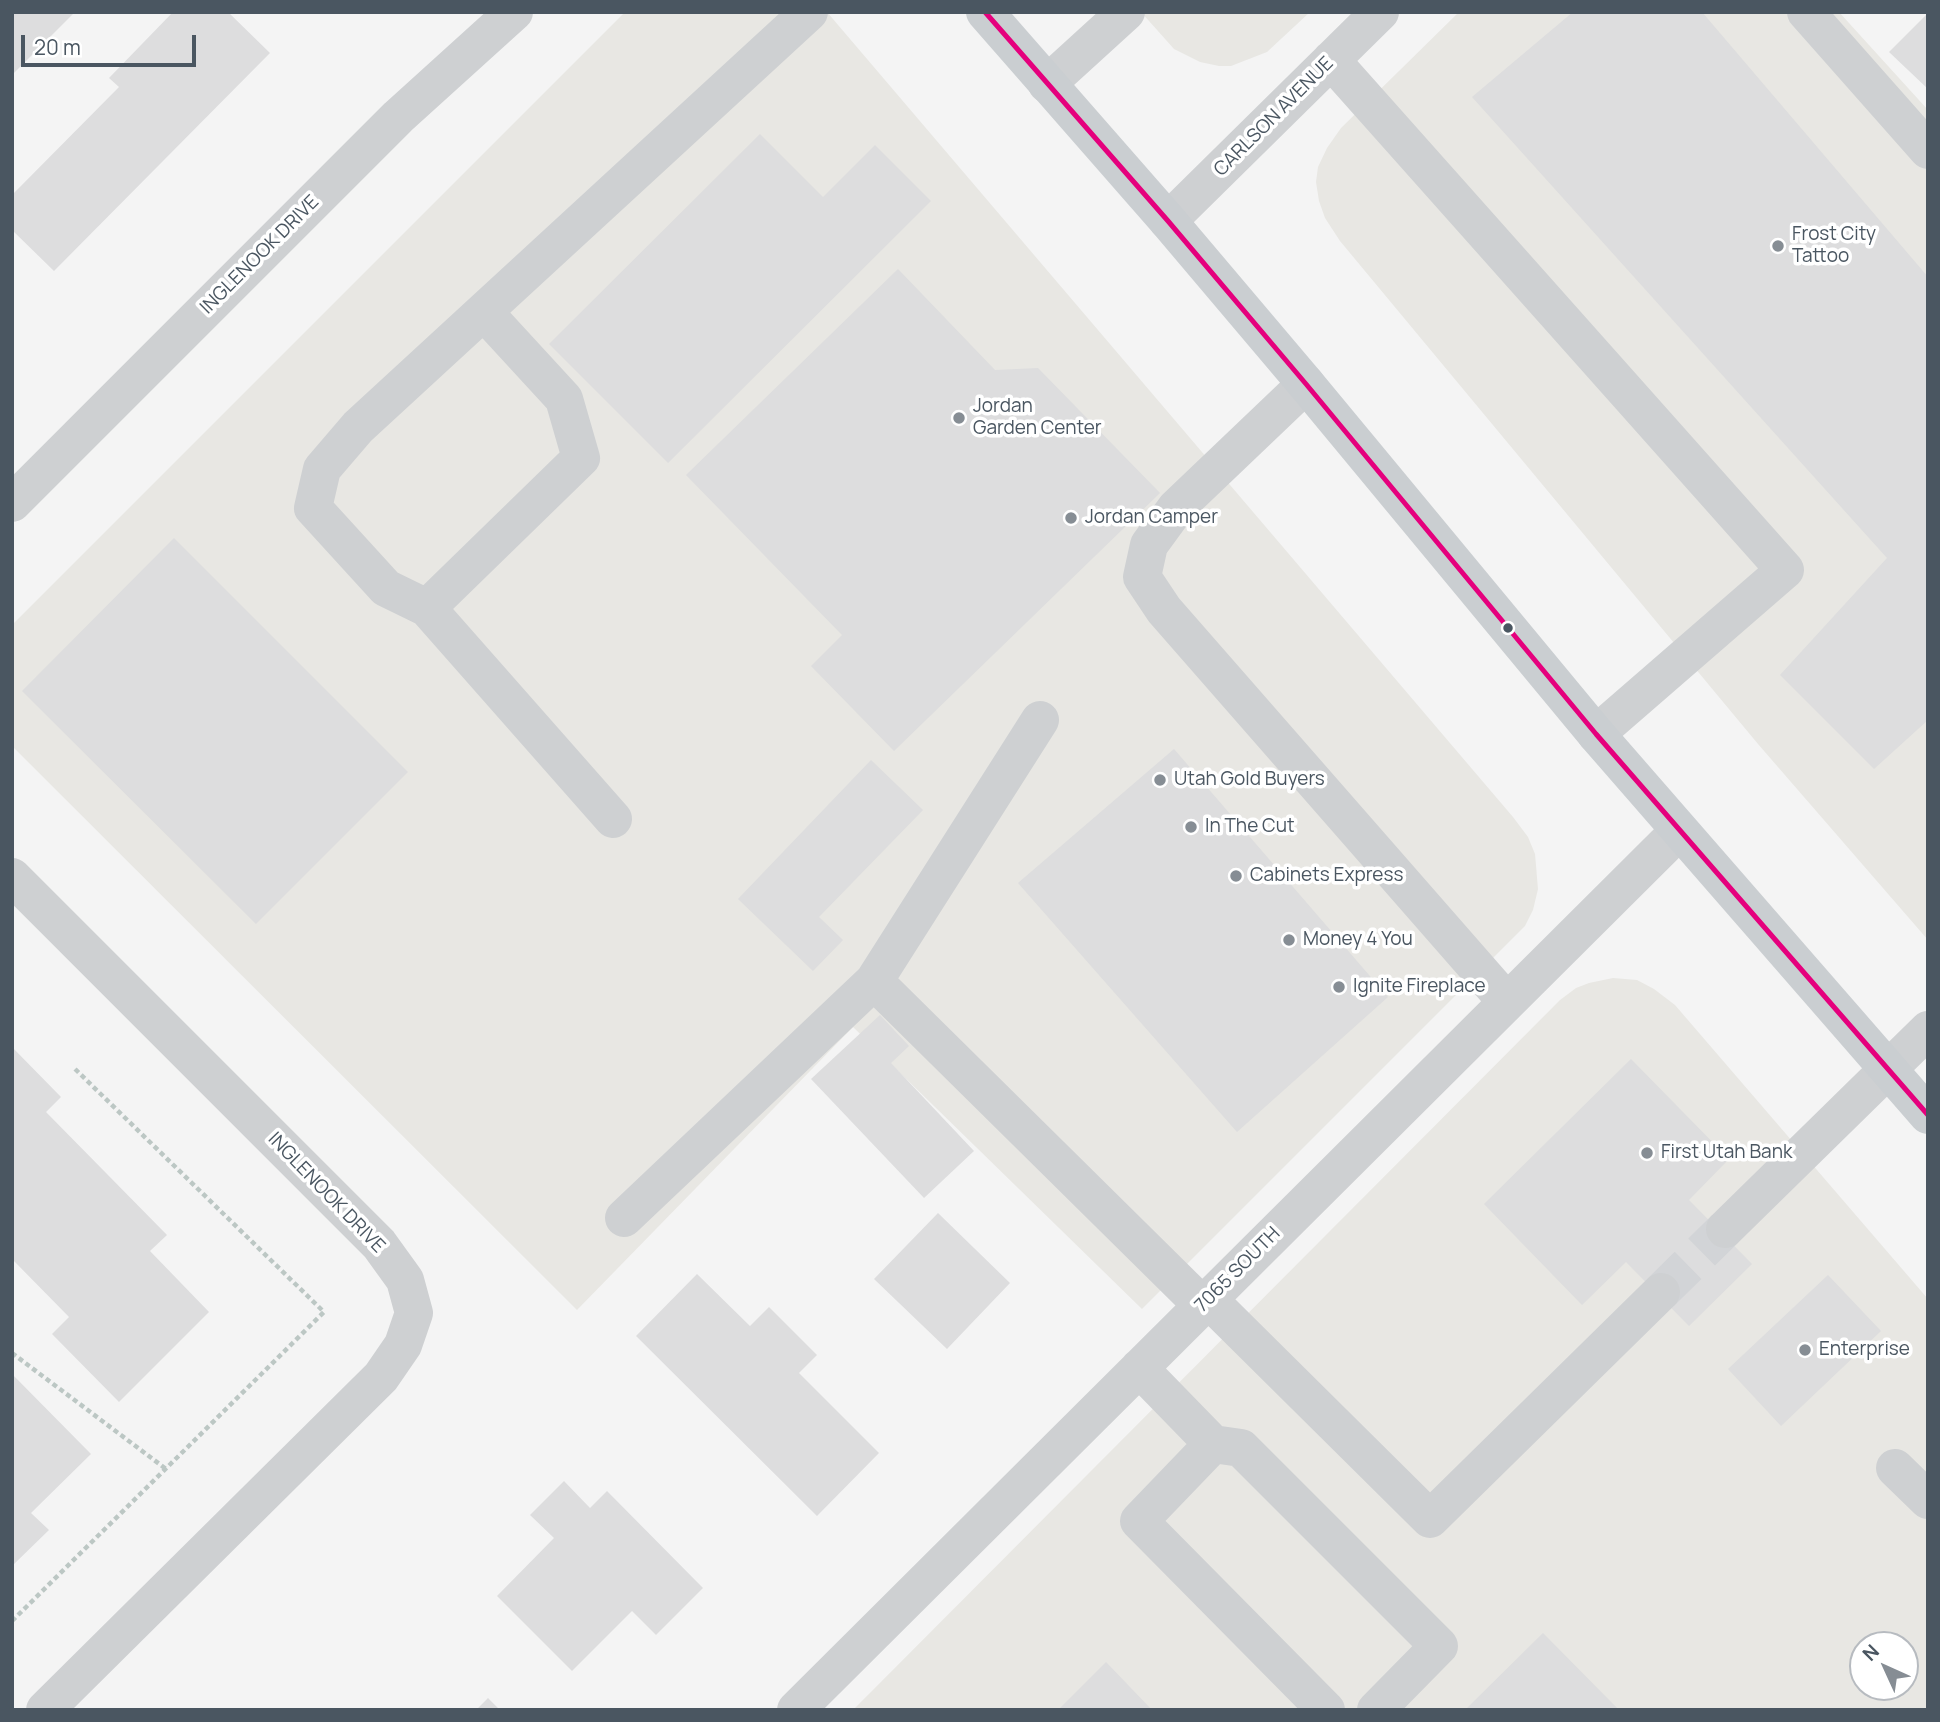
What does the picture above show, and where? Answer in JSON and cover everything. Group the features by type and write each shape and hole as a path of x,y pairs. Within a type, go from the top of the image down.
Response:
{"main road":[{"path":"985,12 1306,384 1596,734 1928,1115"}],"street":[{"name":"INGLENOOK DRIVE","path":"12,503 398,117 514,12"},
{"path":"613,819 427,608 386,588 313,508 322,469 358,427 809,12"},
{"path":"1047,84 1126,12"},
{"name":"CARLSON AVENUE","path":"1168,221 1380,12"},
{"path":"1806,12 1928,150"},
{"path":"1331,60 1785,570 1596,734"},
{"path":"427,608 580,458 564,399 484,312"},
{"path":"1306,384 1176,508 1149,545 1142,577 1164,610 1507,1002"},
{"path":"624,1218 874,981 1040,720"},
{"name":"7065 SOUTH","path":"796,1710 1679,831"},
{"name":"INGLENOOK DRIVE","path":"12,877 379,1244 405,1280 414,1313 403,1345 382,1377 45,1710"},
{"path":"874,981 1430,1519 1661,1292"},
{"path":"1725,1229 1928,1030"},
{"path":"1139,1368 1213,1444 1241,1448 1439,1646 1376,1710"},
{"path":"1213,1444 1139,1521 1326,1710"},
{"path":"1895,1468 1928,1500"}],"path":[{"path":"12,1621 324,1312 73,1068"},
{"path":"12,1353 166,1469"}],"shaded area":[{"path":"625,12 827,12 1513,817 1528,837 1535,854 1538,889 1533,910 1525,926 1142,1309 853,1027 577,1310 12,746 12,625"},
{"path":"1141,12 1310,12 1267,52 1231,66 1219,66 1200,62 1174,49"},
{"path":"1459,12 1839,12 1928,110 1928,940 1758,744 1340,241 1325,218 1316,182 1318,167 1327,148 1341,128"},
{"path":"1613,978 1637,980 1675,1005 1928,1299 1928,1710 853,1710 1560,1000 1576,988"}],"building":[{"path":"12,12 75,12 12,75"},
{"path":"173,12 228,12 270,53 54,271 12,230 12,195 119,87 109,78"},
{"path":"1573,12 1702,12 1928,277 1928,720 1874,769 1780,675 1887,558 1472,97"},
{"path":"1928,13 1928,89 1889,52"},
{"path":"760,134 823,197 875,145 931,201 668,463 549,344"},
{"path":"898,269 995,370 1038,368 1160,493 894,751 811,666 842,635 686,475"},
{"path":"174,538 408,772 256,924 22,691"},
{"path":"1174,749 1388,997 1237,1132 1018,883"},
{"path":"871,760 923,810 819,917 843,940 813,971 738,899"},
{"path":"880,1015 909,1046 891,1063 974,1151 924,1198 811,1079"},
{"path":"12,1047 61,1097 46,1112 167,1235 150,1251 209,1312 119,1402 52,1334 69,1317 12,1259"},
{"path":"1631,1059 1729,1159 1689,1200 1752,1264 1689,1326 1626,1262 1582,1305 1484,1204"},
{"path":"938,1213 1010,1283 947,1349 874,1279"},
{"path":"697,1274 750,1326 769,1307 817,1355 799,1373 879,1453 817,1516 636,1336"},
{"name":"Enterprise","path":"1828,1275 1881,1331 1781,1426 1728,1369"},
{"path":"12,1374 91,1454 31,1513 49,1530 12,1566"},
{"path":"564,1481 590,1508 607,1491 703,1588 656,1635 632,1611 572,1671 497,1596 554,1538 530,1515"},
{"path":"1543,1633 1619,1710 1465,1710"},
{"path":"1106,1662 1152,1710 1058,1710"},
{"path":"488,1698 500,1710 476,1710"}],"tunnel":[{"path":"1661,1292 1725,1229"}],"transit line":[{"path":"985,12 1306,384 1596,734 1928,1115"}],"place":[{"name":"Frost City Tattoo","path":"1778,246"},
{"name":"Jordan Garden Center","path":"959,418"},
{"name":"Jordan Camper","path":"1071,518"},
{"name":"Utah Gold Buyers","path":"1160,780"},
{"name":"In The Cut","path":"1191,827"},
{"name":"Cabinets Express","path":"1236,876"},
{"name":"Money 4 You","path":"1289,940"},
{"name":"Ignite Fireplace","path":"1339,987"},
{"name":"First Utah Bank","path":"1647,1153"},
{"name":"Enterprise","path":"1805,1350"}]}
